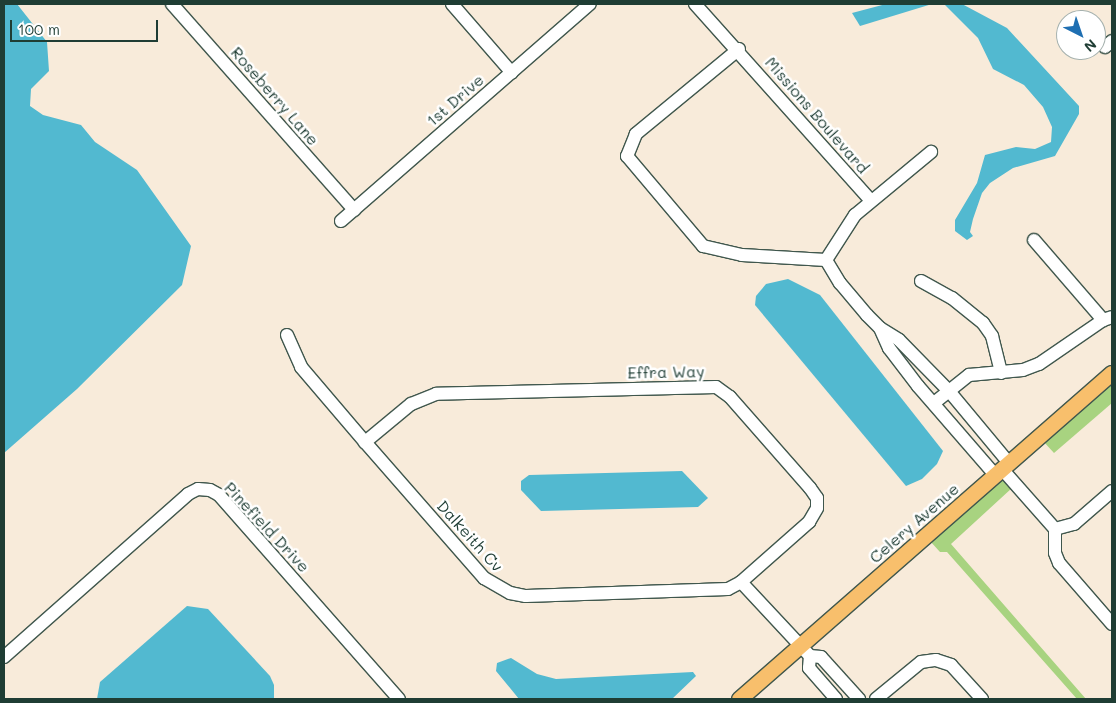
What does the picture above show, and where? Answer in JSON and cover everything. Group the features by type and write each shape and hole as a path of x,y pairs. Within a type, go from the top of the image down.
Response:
{"main road":[{"name":"Celery Avenue","path":"739,699 805,651 1002,469 1112,373"}],"street":[{"name":"Roseberry Lane","path":"172,4 354,210"},
{"path":"452,4 512,73"},
{"name":"1st Drive","path":"341,221 590,4"},
{"name":"Missions Boulevard","path":"695,4 738,49 871,201"},
{"path":"738,49 636,134 627,156 704,246 742,255 826,260"},
{"path":"826,260 844,228 871,201 930,152"},
{"path":"934,403 969,375 1000,373 1039,364 1107,319 1034,240"},
{"path":"826,260 847,292 880,328 899,340 949,391 1002,469"},
{"path":"920,281 952,298 983,323 992,336 1000,373"},
{"path":"880,328 889,348 934,403 1002,469 1055,529 1055,554 1059,563 1112,624"},
{"name":"Dalkeith Cv","path":"287,335 301,368 484,578 501,590 526,596 705,591 728,589 741,582"},
{"name":"Effra Way","path":"365,442 411,404 436,394 719,388 810,488 817,503 812,519 741,582"},
{"name":"Pinefield Drive","path":"4,657 188,494 198,489 210,490 219,495 399,699"},
{"path":"1055,529 1074,524 1112,491"},
{"path":"741,582 805,651 821,657 859,699"},
{"path":"805,651 809,668 836,699"},
{"path":"876,699 921,662 936,660 951,665 982,699"}],"green space":[{"path":"1112,380 1112,403 1054,453 1043,441"},
{"path":"1002,477 1012,488 951,544 1086,699 1077,699 947,552 940,552 930,541"}],"water":[{"path":"4,4 17,4 47,42 49,71 31,89 30,106 43,115 81,125 95,142 137,170 191,246 182,285 77,389 4,453"},
{"path":"886,4 932,4 860,26 852,13"},
{"path":"944,4 962,4 1007,28 1079,106 1079,114 1055,156 1013,168 990,183 982,193 973,219 970,232 973,236 967,240 955,231 955,220 977,183 985,155 1016,147 1035,149 1051,142 1052,127 1043,107 1024,85 993,69 978,38"},
{"path":"788,279 820,295 943,451 937,464 922,479 906,486 755,305 756,296 766,284"},
{"path":"682,471 708,498 698,507 541,511 521,490 521,481 529,475"},
{"path":"187,606 208,609 270,676 274,685 274,699 97,699 100,682"},
{"path":"511,658 537,674 556,679 693,672 696,676 672,699 519,699 496,671 497,663"}]}
